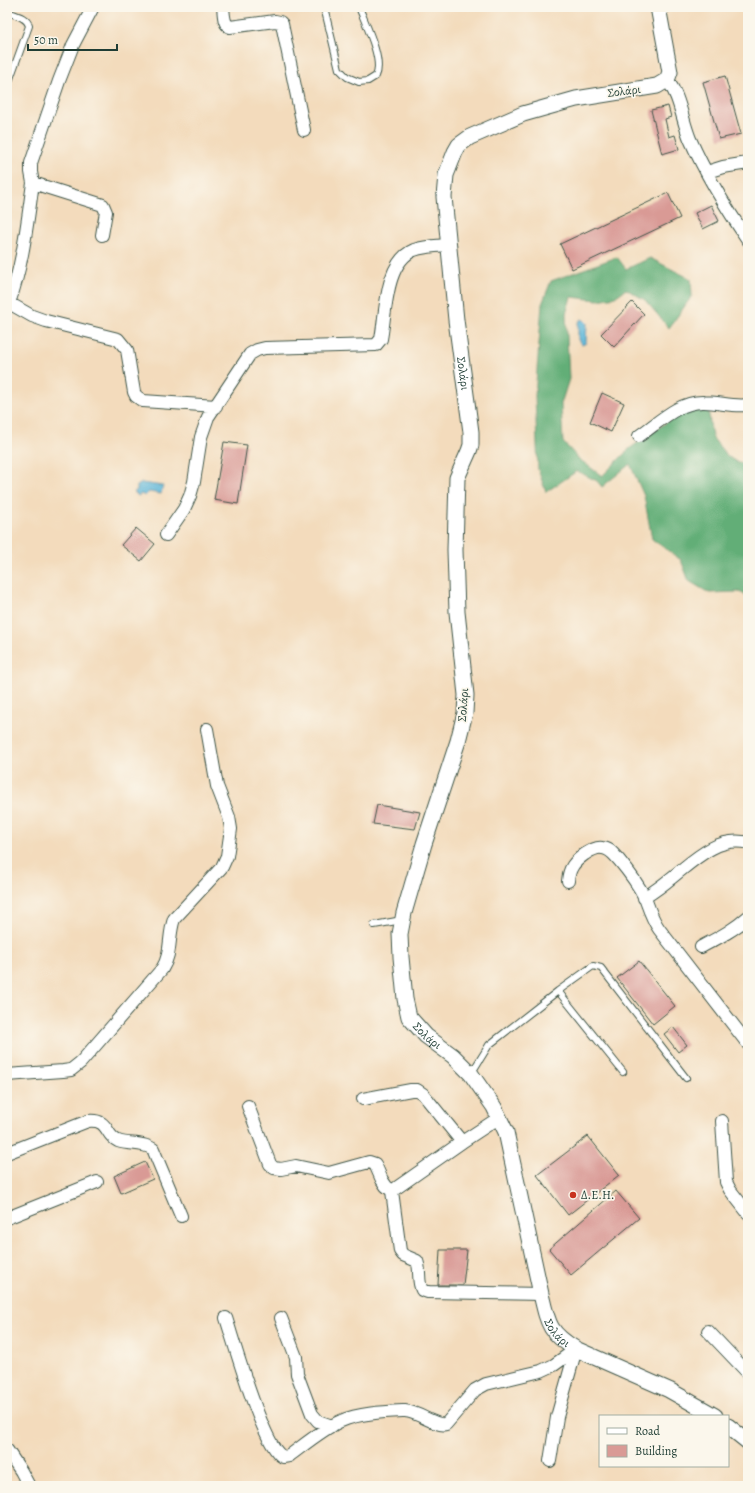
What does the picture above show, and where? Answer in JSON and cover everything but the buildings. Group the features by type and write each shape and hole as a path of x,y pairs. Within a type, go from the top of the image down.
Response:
{"street":[{"path":"93,7 73,45 56,88 31,163 33,183 24,246 16,282 8,305 46,321 118,339 124,344 130,357 134,392 136,396 143,401 216,406"},
{"path":"223,7 225,22 230,27 275,21 282,24 304,130"},
{"path":"658,7 669,69 667,80 673,88 690,139 723,202 748,240"},
{"name":"Σολάρι","path":"667,80 663,84 652,87 602,94 540,108 497,125 464,141 459,145 453,155 445,180 444,197 448,245 456,320 471,432 471,445 457,478 455,550 457,612 466,695 465,713 458,741 424,844 402,920 400,934 405,999 409,1017 426,1036 453,1056 471,1074 500,1117 506,1132 547,1320 552,1331 563,1341 576,1349 669,1390 713,1415"},
{"path":"707,172 723,167 748,163"},
{"path":"33,183 103,205 106,212 102,235"},
{"path":"166,535 184,509 190,496 204,426 250,354 265,348 376,345 381,339 389,287 398,263 406,255 414,251 448,245"},
{"path":"639,436 677,409 691,404 703,402 728,405 748,405"},
{"path":"7,1075 71,1070 81,1062 162,970 168,958 171,929 174,919 225,862 231,829 229,817 217,786 208,729"},
{"path":"644,898 693,861 714,848 729,842 737,841 748,843"},
{"path":"568,881 571,867 579,859 595,849 606,849 613,853 632,876 644,898 653,920 659,929 748,1044"},
{"path":"701,947 739,926 748,917"},
{"path":"363,1099 417,1090 423,1094 462,1142"},
{"path":"248,1106 270,1164 274,1168 281,1169 296,1166 329,1173 369,1162 374,1164 382,1180 392,1191 400,1251 403,1255 417,1261 422,1290 428,1292 541,1294"},
{"path":"392,1191 500,1117"},
{"path":"7,1153 88,1121 98,1121 103,1124 118,1141 147,1146 153,1149 180,1216"},
{"path":"722,1121 726,1182 730,1190 748,1213"},
{"path":"7,1218 97,1182"},
{"path":"226,1318 262,1426 279,1454 283,1457 289,1456 340,1421 351,1418 405,1411 414,1412 438,1424 444,1425 449,1422 475,1390 486,1384 541,1371 554,1365 576,1349"},
{"path":"281,1318 296,1357 297,1374 312,1414 318,1421 332,1426"},
{"path":"708,1331 748,1373"},
{"path":"550,1461 556,1417 576,1349"},
{"path":"729,1427 748,1442"},
{"path":"7,1450 29,1486"}],"lane":[{"path":"324,7 339,69 352,80 368,82 376,76 379,67 375,51 359,7"},
{"path":"7,12 26,20 29,26 7,86"},
{"path":"374,925 402,920"},
{"path":"471,1074 490,1045 558,991 593,966 601,968 686,1078"},
{"path":"558,991 623,1072"}],"green space":[{"path":"617,257 626,269 650,258 691,279 692,296 669,328 645,300 626,289 615,297 598,300 571,297 566,314 569,379 561,404 563,442 579,459 602,476 629,449 670,420 691,409 708,408 712,437 727,456 738,463 748,463 748,596 739,592 709,593 689,581 681,560 652,539 644,496 630,464 602,487 597,481 577,471 546,492 538,470 535,396 542,304 551,281"}],"water":[{"path":"581,319 587,323 586,343 582,345 578,340 578,323"},
{"path":"142,483 163,486 161,494 149,492 145,496 141,494 138,496 134,492 137,490 137,486"}],"place":[{"name":"Δ.Ε.Η.","path":"573,1195"}]}
